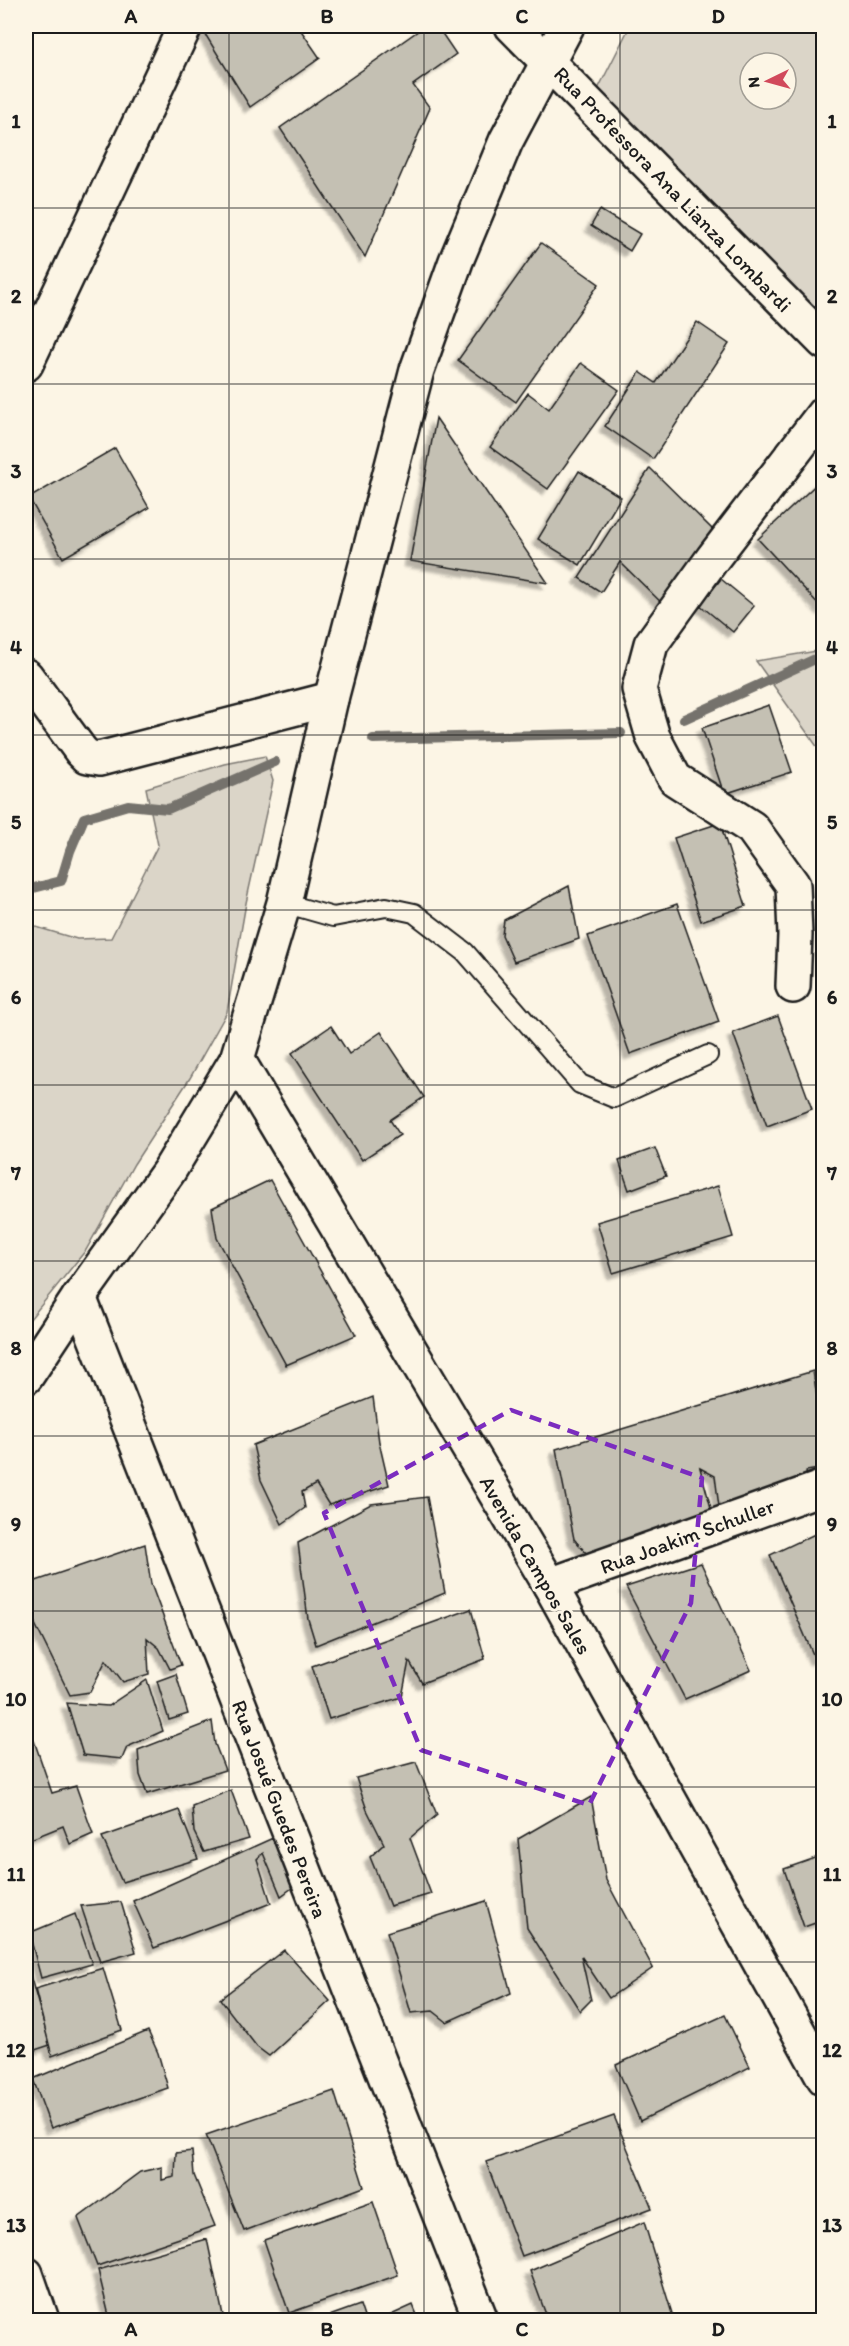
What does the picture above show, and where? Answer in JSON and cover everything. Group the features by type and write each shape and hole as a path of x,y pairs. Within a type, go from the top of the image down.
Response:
{"street":[{"path":"26,364 185,26"},
{"name":"Rua Professora Ana Lianza Lombardi","path":"512,26 824,342"},
{"path":"26,1377 79,1297 169,1172 237,1059 284,903 331,699 417,370 456,261 506,141 567,26"},
{"path":"793,986 794,885 752,828 675,779 653,737 639,689 651,644 713,558 824,413"},
{"path":"26,676 81,751 92,759 331,699"},
{"name":"Avenida Campos Sales","path":"237,1059 550,1585 824,2078"},
{"name":"Rua Josué Guedes Pereira","path":"79,1297 481,2320"},
{"name":"Rua Joakim Schuller","path":"550,1585 824,1487"},
{"path":"26,2274 42,2320"}],"lane":[{"path":"284,903 333,918 386,907 414,913 465,952 553,1056 580,1084 614,1098 708,1055"}],"highlighted area":[{"path":"511,1410 702,1478 691,1603 589,1805 421,1750 324,1513"}],"shaded area":[{"path":"630,26 823,26 823,326 592,101"},
{"path":"824,650 823,755 756,661"},
{"path":"265,756 273,781 246,903 227,1012 190,1078 134,1164 86,1250 26,1324 26,924 77,939 111,938 158,845 146,788 225,764"}],"building":[{"path":"206,26 298,26 320,58 250,107 202,29"},
{"path":"425,26 437,26 456,54 413,85 430,108 365,257 280,128"},
{"path":"600,210 640,234 630,251 591,226"},
{"path":"541,243 599,284 516,402 458,360"},
{"path":"697,322 729,344 653,459 605,426 640,372 656,383"},
{"path":"581,363 619,390 548,489 490,447 528,393 549,409"},
{"path":"436,418 548,583 410,561"},
{"path":"115,448 149,508 63,558 29,498"},
{"path":"650,468 713,530 673,614 620,562 601,592 579,578"},
{"path":"579,471 621,497 580,565 538,539"},
{"path":"824,477 824,609 823,609 758,539"},
{"path":"721,579 754,606 733,632 700,605"},
{"path":"769,705 792,772 724,794 702,728"},
{"path":"720,823 746,906 701,921 674,838"},
{"path":"569,886 579,939 514,962 502,935 504,920"},
{"path":"677,904 719,1022 630,1054 588,936"},
{"path":"778,1016 812,1109 767,1126 733,1033"},
{"path":"331,1026 349,1054 381,1032 424,1097 390,1120 400,1135 362,1160 292,1053"},
{"path":"655,1148 666,1176 629,1190 619,1161"},
{"path":"270,1180 356,1335 286,1365 217,1238 212,1208"},
{"path":"718,1186 733,1237 613,1273 597,1222"},
{"path":"813,1371 824,1443 824,1468 806,1471 807,1480 719,1507 715,1476 700,1468 716,1526 695,1517 587,1554 574,1539 556,1449"},
{"path":"373,1397 379,1442 389,1485 329,1505 316,1484 302,1492 305,1508 282,1524 261,1480 253,1445"},
{"path":"427,1497 445,1593 316,1645 308,1619 298,1543 371,1504"},
{"path":"817,1533 824,1548 824,1656 815,1659 770,1555"},
{"path":"145,1544 151,1584 181,1665 170,1669 159,1648 147,1638 149,1674 123,1682 106,1660 90,1692 70,1695 35,1624 30,1583"},
{"path":"701,1563 751,1670 685,1699 626,1587"},
{"path":"471,1609 485,1659 422,1683 409,1661 402,1697 329,1719 312,1666"},
{"path":"176,1674 188,1714 169,1720 157,1681"},
{"path":"147,1680 163,1731 127,1747 122,1759 83,1755 67,1703 108,1706"},
{"path":"26,1717 52,1793 76,1786 93,1834 70,1844 63,1826 26,1841"},
{"path":"212,1721 215,1744 225,1770 147,1794 140,1775 138,1750"},
{"path":"416,1762 437,1815 410,1838 431,1894 390,1906 370,1857 384,1844 367,1810 356,1778"},
{"path":"231,1790 249,1839 204,1852 194,1832 192,1806"},
{"path":"591,1797 606,1880 653,1968 609,1998 581,1956 591,2000 580,2011 527,1928 518,1839"},
{"path":"179,1810 198,1859 122,1882 102,1837"},
{"path":"275,1837 292,1888 281,1896 263,1853 257,1859 271,1903 154,1948 133,1901"},
{"path":"824,1855 824,1920 804,1927 784,1869"},
{"path":"486,1901 511,1993 447,2022 433,2011 411,2013 387,1932"},
{"path":"121,1902 136,1952 100,1962 81,1906"},
{"path":"75,1914 92,1964 41,1978 29,1933"},
{"path":"284,1950 330,2001 269,2056 257,2047 220,1999"},
{"path":"26,1961 50,2045 26,2053"},
{"path":"103,1968 122,2030 52,2056 35,1989"},
{"path":"725,2015 750,2067 640,2121 616,2065"},
{"path":"148,2031 158,2053 168,2088 51,2128 33,2079"},
{"path":"334,2091 364,2187 244,2231 206,2135"},
{"path":"614,2116 652,2208 522,2256 486,2162"},
{"path":"192,2151 194,2175 215,2226 97,2266 78,2218 140,2172 162,2167 162,2180 175,2177 176,2153"},
{"path":"373,2202 398,2275 289,2313 264,2240"},
{"path":"644,2222 674,2320 548,2320 530,2271"},
{"path":"207,2239 224,2320 110,2320 98,2270"},
{"path":"360,2305 365,2320 318,2320"},
{"path":"413,2305 419,2320 380,2320"}],"waterway":[{"path":"684,719 824,655"},
{"path":"373,739 621,733"},
{"path":"26,890 61,881 70,851 84,818 128,805 168,809 275,762"}]}
